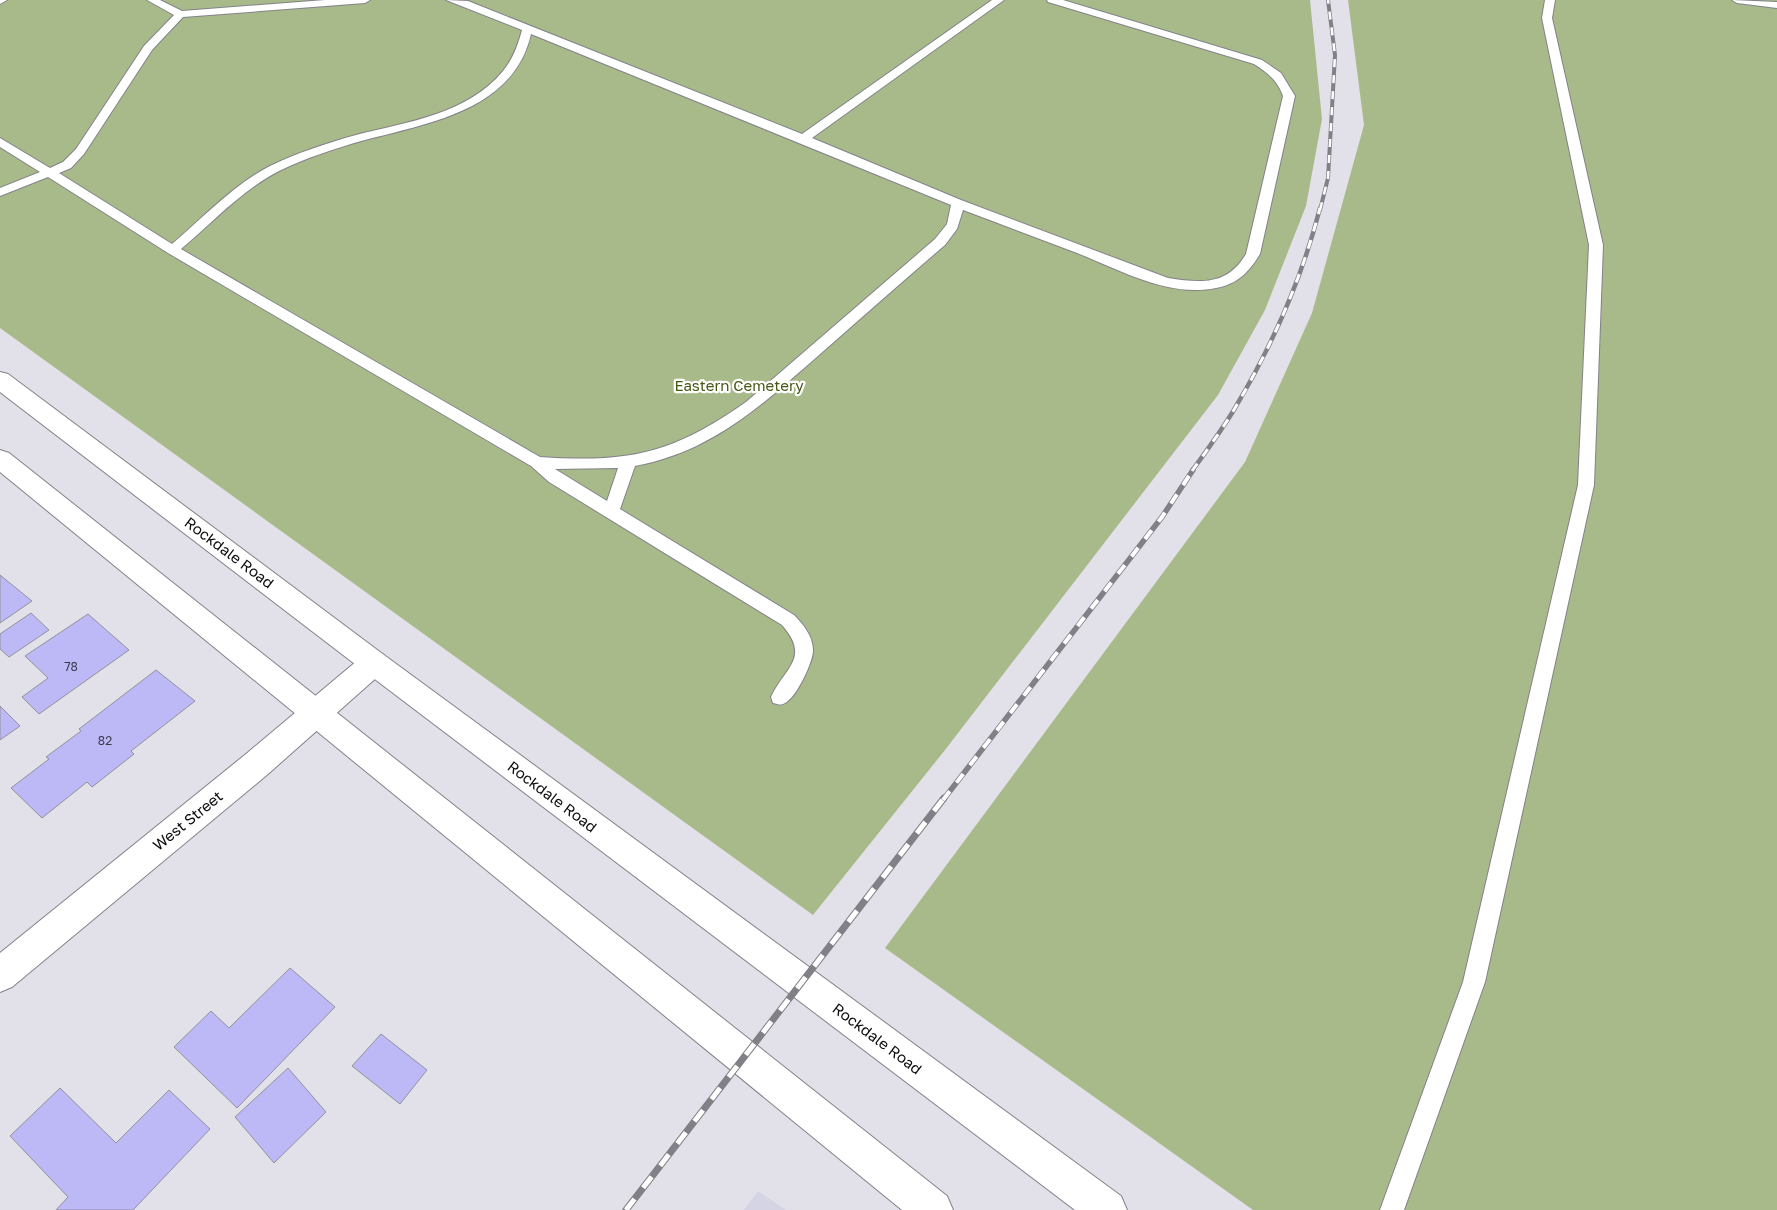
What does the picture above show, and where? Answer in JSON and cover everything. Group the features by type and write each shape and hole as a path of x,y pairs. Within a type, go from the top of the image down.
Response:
{"main road":[{"name":"Rockdale Road","path":"0,380 374,663 1107,1210"},
{"path":"0,459 933,1210"},
{"name":"West Street","path":"0,975 317,713 374,663"}],"lane":[{"path":"152,0 180,14 365,0"},
{"path":"451,0 803,139 957,203 1165,282 1187,286 1205,286 1224,282 1237,276 1248,265 1253,254 1289,96 1284,82 1276,73 1258,62 1052,0"},
{"path":"803,139 999,0"},
{"path":"1392,1210 1474,982 1586,485 1596,245 1547,18 1550,0"},
{"path":"1737,0 1777,5"},
{"path":"0,192 67,165 80,151 148,48 180,14"},
{"path":"173,250 243,190 272,170 322,149 433,118 472,102 504,77 514,65 522,50 526,29"},
{"path":"0,142 51,172 173,250 537,462 555,478 788,620 797,629 804,642 805,657 801,668 780,697"},
{"path":"537,462 569,465 628,463 663,455 698,441 724,427 751,406 940,242 949,233 954,224 957,203"},
{"path":"611,511 628,463"}],"shaded area":[{"path":"758,1191 786,1210 744,1210"}],"green space":[{"name":"Eastern Cemetery","path":"0,0 1310,0 1322,119 1306,206 1265,310 1218,395 945,750 813,915 0,328"},
{"path":"1348,0 1777,0 1777,1210 1253,1210 885,948 1245,462 1312,313 1364,125"}],"building":[{"path":"0,575 32,601 0,623"},
{"path":"31,613 49,630 9,657 0,649 0,634"},
{"path":"88,614 129,650 39,714 22,697 48,678 25,656"},
{"path":"156,670 195,701 131,751 134,754 92,787 87,782 42,818 11,788 49,759 46,757 81,731 79,729"},
{"path":"0,706 20,726 0,740"},
{"path":"290,968 335,1007 237,1108 174,1047 211,1011 229,1028"},
{"path":"381,1034 427,1070 400,1104 352,1066"},
{"path":"288,1068 326,1112 274,1163 235,1117"},
{"path":"60,1088 116,1143 169,1090 210,1129 133,1210 56,1210 68,1197 10,1136"}],"railway":[{"path":"1320,210 1328,178 1335,55 1328,0"},
{"path":"1192,471 1235,408 1273,336 1295,286 1320,208"},
{"path":"943,800 1162,517 1193,470"},
{"path":"626,1210 944,798"}]}
